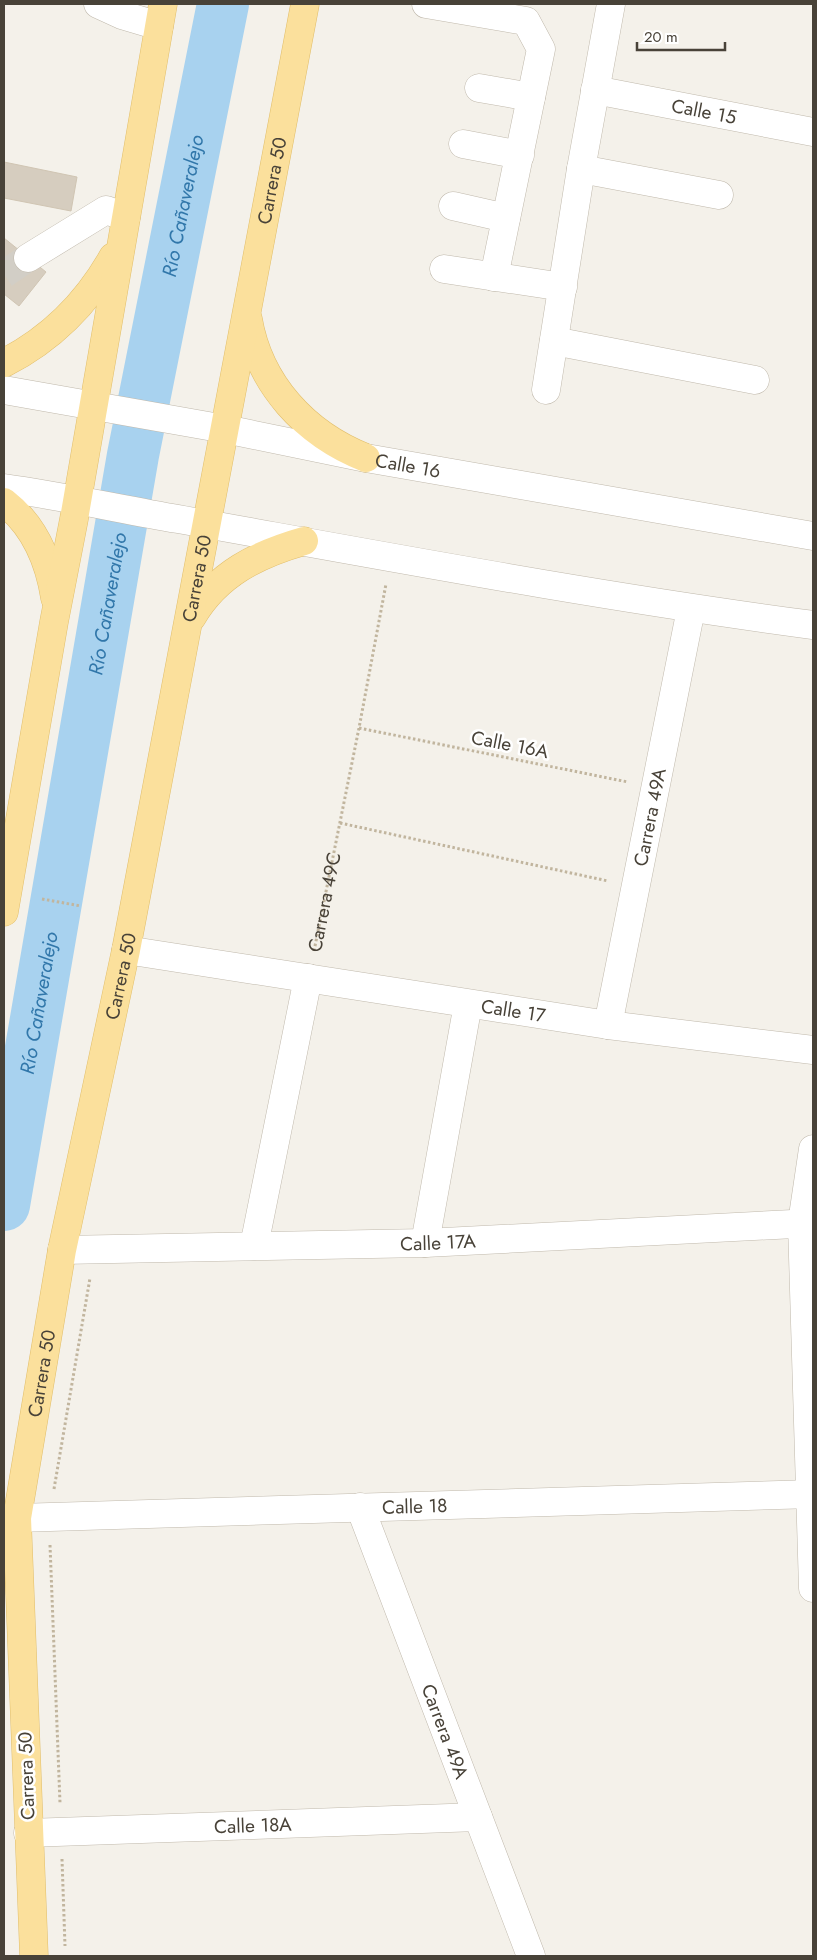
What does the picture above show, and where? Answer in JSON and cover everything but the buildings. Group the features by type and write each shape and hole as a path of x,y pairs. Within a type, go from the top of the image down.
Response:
{"main road":[{"name":"Carrera 50","path":"34,1956 17,1518 62,1250 126,950 305,4"},
{"path":"4,912 54,622 86,501 102,407 124,228 161,15"},
{"path":"4,363 47,337 85,300 105,272 124,228"},
{"path":"247,311 249,326 259,355 282,397 301,418 319,433 338,445 366,458"},
{"path":"4,502 26,524 38,540 52,580 55,601 54,622"},
{"path":"188,625 211,592 230,574 266,554 304,541"}],"street":[{"path":"98,4 122,15 161,15"},
{"path":"426,4 526,21 541,49 494,277"},
{"path":"546,390 581,169 611,4"},
{"path":"479,88 531,97"},
{"name":"Calle 15","path":"595,90 813,132"},
{"path":"463,144 520,155"},
{"path":"581,169 719,195"},
{"path":"453,206 506,218"},
{"path":"28,258 106,210 124,228"},
{"path":"444,270 563,287"},
{"path":"554,341 755,380"},
{"name":"Calle 16","path":"4,390 225,429 366,458 813,536"},
{"path":"4,488 691,609 813,625"},
{"name":"Carrera 49A","path":"608,1025 691,609"},
{"name":"Calle 17","path":"126,950 608,1025 813,1050"},
{"path":"254,1246 308,978"},
{"path":"424,1243 468,1004"},
{"path":"813,1149 808,1223 813,1588"},
{"name":"Calle 17A","path":"62,1250 424,1243 808,1223"},
{"name":"Calle 18","path":"17,1518 811,1494"},
{"name":"Carrera 49A","path":"360,1507 531,1956"},
{"name":"Calle 18A","path":"28,1833 478,1817"}],"path":[{"name":"Carrera 49C","path":"308,978 392,556"},
{"name":"Calle 16A","path":"359,728 655,787"},
{"path":"340,823 636,887"},
{"path":"42,900 81,906"}],"waterway":[{"name":"Río Cañaveralejo","path":"4,1205 133,455 223,4"}],"tunnel":[{"path":"4,274 28,258"}]}
